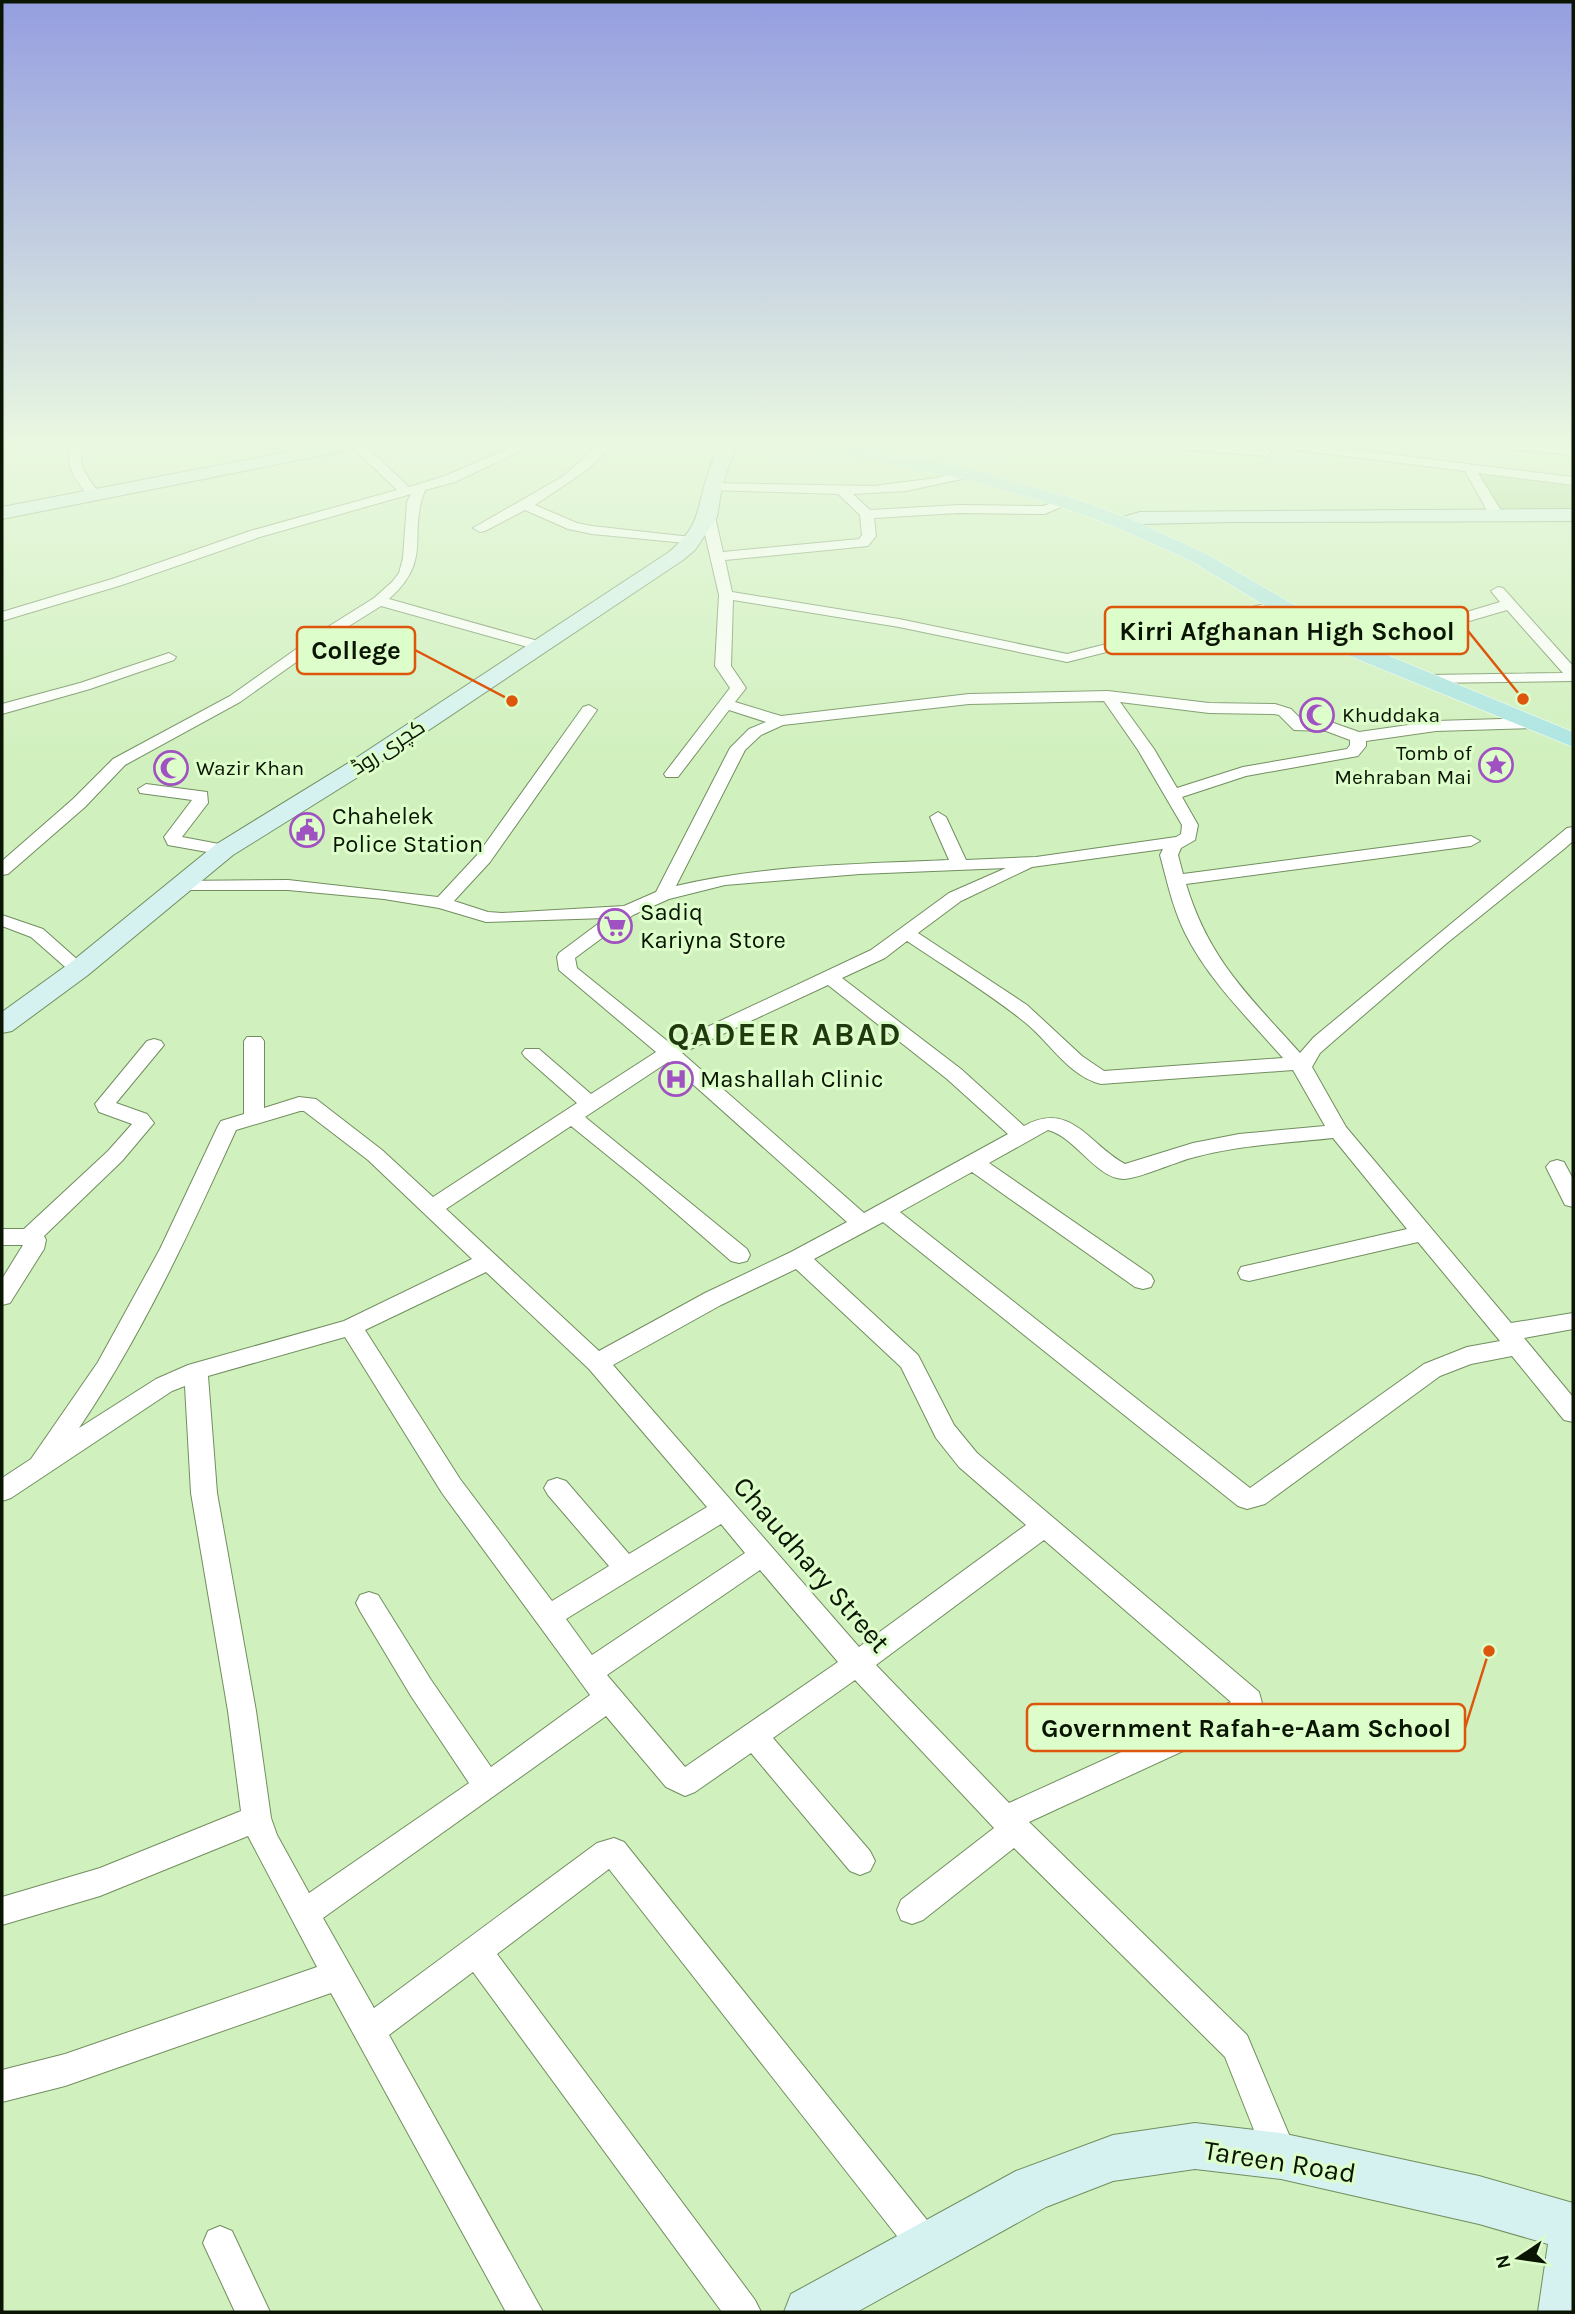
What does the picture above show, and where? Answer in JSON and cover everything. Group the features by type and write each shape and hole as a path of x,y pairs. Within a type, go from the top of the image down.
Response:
{"main road":[{"name":"کچری روڈ","path":"2,1026 79,970 225,850 358,767 643,580 684,548"},
{"path":"1178,548 1198,557 1355,650 1573,740"},
{"path":"1537,723 1573,731"},
{"name":"Tareen Road","path":"809,2312 1033,2188 1113,2158 1195,2146 1281,2156 1479,2200 1573,2227"},
{"path":"1563,2312 1573,2242"}],"street":[{"path":"2,617 212,548"},
{"path":"2,870 79,803 119,762 235,699 328,633 379,601 397,586 406,573 411,548"},
{"path":"672,774 738,684 723,666 726,595 716,548"},
{"path":"718,557 805,548"},
{"path":"1498,591 1573,676"},
{"path":"726,595 899,623 1067,658 1276,605"},
{"path":"379,601 540,646"},
{"path":"1355,650 1510,604"},
{"path":"2,709 85,686 169,657"},
{"path":"1429,680 1573,676"},
{"path":"663,895 738,748 755,732 780,721 969,699 1108,696 1209,708 1275,709 1284,712 1300,727 1328,726 1358,737 1436,726 1537,723"},
{"path":"1108,696 1146,748 1190,825 1189,836 1169,850 1193,930 1201,945 1240,999 1300,1065 1339,1131 1573,1413"},
{"path":"725,704 780,721"},
{"path":"442,903 484,858 589,710"},
{"path":"1172,795 1243,772 1352,752 1358,746 1358,737"},
{"path":"146,789 201,796 200,803 173,837 174,841 225,850"},
{"path":"938,817 959,864"},
{"path":"1300,1065 1319,1042 1350,1019 1451,931 1535,868 1573,832"},
{"path":"862,1223 669,1052 568,970 566,957 627,911 663,895 725,880 959,864 1036,862 1182,841"},
{"path":"1178,880 1471,841"},
{"path":"432,1208 669,1052 878,954 955,897 1036,862"},
{"path":"182,886 288,886 384,894 442,903 486,917 502,918 627,911"},
{"path":"2,920 37,933 79,970"},
{"path":"908,934 1001,994 1038,1023 1095,1076 1101,1078 1300,1065"},
{"path":"828,976 954,1074 1021,1134"},
{"path":"40,1466 107,1368 242,1121 254,1041"},
{"path":"29,1237 115,1156 144,1123 140,1119 106,1107 105,1104 154,1045"},
{"path":"532,1053 590,1104"},
{"name":"Chaudhary Street","path":"242,1121 299,1104 309,1104 375,1155 597,1363 857,1664 1010,1824 1236,2046 1281,2156"},
{"path":"571,1116 647,1176 739,1255"},
{"path":"597,1363 713,1300 799,1258 1045,1123 1057,1124 1110,1165 1124,1172 1193,1150 1239,1141 1339,1131"},
{"path":"971,1162 1004,1182 1143,1281"},
{"path":"1557,1167 1573,1200"},
{"path":"884,1211 1248,1499 1256,1497 1432,1370 1511,1340 1573,1321"},
{"path":"1249,1273 1423,1233"},
{"path":"2,1237 29,1237 35,1240 33,1249 2,1297"},
{"path":"799,1258 910,1361 956,1447 1250,1704 1010,1824 912,1910"},
{"path":"2,1491 164,1385 196,1371 275,1351 351,1327 490,1260"},
{"path":"351,1327 451,1486 608,1698 663,1764 685,1783 857,1664 1044,1526"},
{"path":"196,1371 204,1493 242,1711 256,1818 274,1863 525,2312"},
{"path":"556,1488 627,1569"},
{"path":"547,1617 723,1510"},
{"path":"589,1672 761,1556"},
{"path":"369,1603 421,1688 488,1786"},
{"path":"304,1914 488,1786 608,1698"},
{"path":"754,1737 860,1861"},
{"path":"2,1911 57,1898 102,1882 256,1818"},
{"path":"369,2031 607,1853 618,1854 927,2247"},
{"path":"476,1951 743,2312"},
{"path":"2,2086 65,2070 338,1975"},
{"path":"220,2243 253,2312"}],"place":[{"name":"Kirri Afghanan High School","path":"1523,699"},
{"name":"College","path":"512,701"},
{"name":"Khuddaka","path":"1317,715"},
{"name":"Tomb of Mehraban Mai","path":"1496,765"},
{"name":"Wazir Khan","path":"171,768"},
{"name":"Chahelek Police Station","path":"307,830"},
{"name":"Sadiq Kariyna Store","path":"615,926"},
{"name":"Mashallah Clinic","path":"676,1079"},
{"name":"Government Rafah-e-Aam School","path":"1489,1651"}],"district":[{"name":"QADEER ABAD","path":"785,1034"}]}
